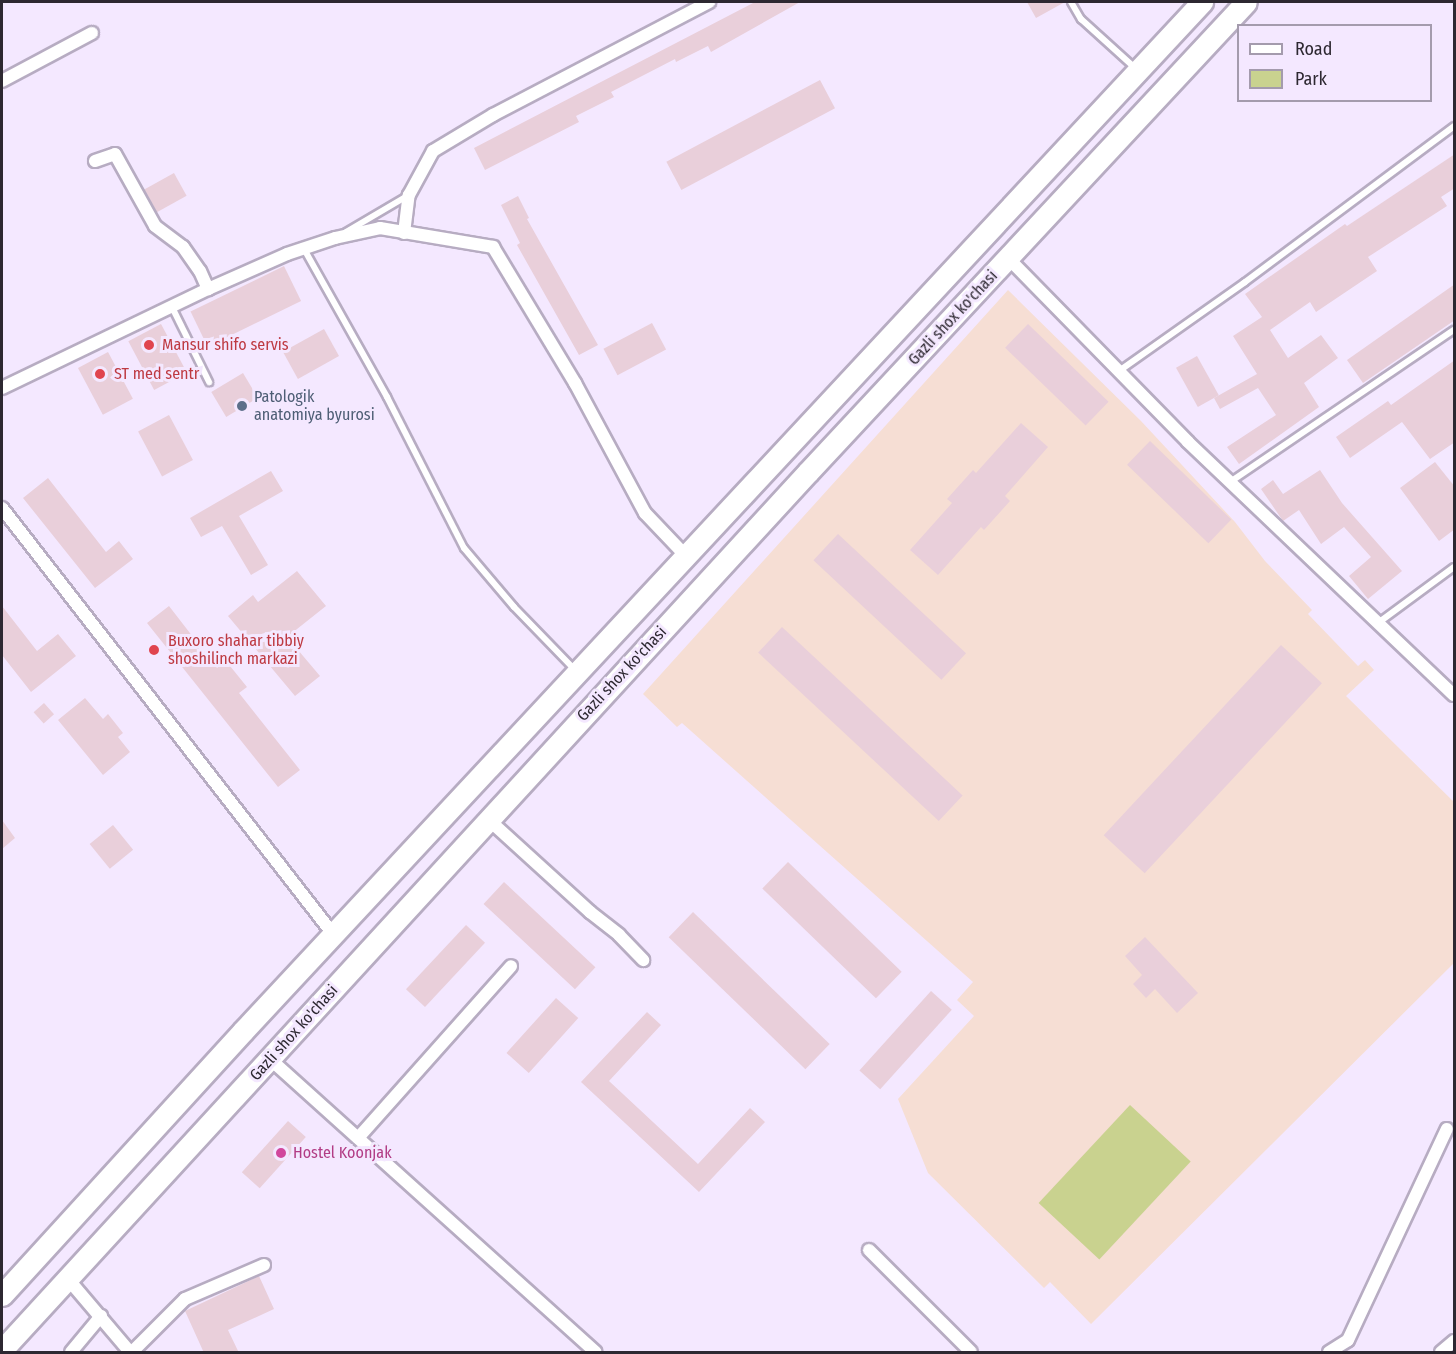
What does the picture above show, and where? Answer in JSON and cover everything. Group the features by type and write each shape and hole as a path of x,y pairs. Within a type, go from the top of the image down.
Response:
{"highway":[{"name":"Gazli shox ko'chasi","path":"2,1295 333,934 1202,2"},
{"name":"Gazli shox ko'chasi","path":"2,1350 800,480 1009,259 1245,2"}],"street":[{"path":"404,233 409,195 433,151 493,115 709,2"},
{"path":"2,81 92,33"},
{"path":"95,161 115,154 155,226 183,247 200,271 208,289"},
{"path":"2,388 208,289 335,238 380,228 494,247 575,383 645,513 685,555"},
{"path":"1009,259 1118,372 1230,482 1455,695"},
{"path":"2,508 333,934"},
{"path":"489,820 590,912 619,935 643,960"},
{"path":"358,1138 511,966"},
{"path":"270,1059 595,1353"},
{"path":"1329,1353 1348,1340 1447,1129"},
{"path":"869,1250 971,1353"},
{"path":"68,1279 131,1353 185,1299 264,1265"},
{"path":"71,1353 101,1316"},
{"path":"1441,1353 1455,1341"}],"lane":[{"path":"1071,2 1081,19 1137,70"},
{"path":"1118,372 1245,282 1455,126"},
{"path":"335,238 409,195"},
{"path":"304,249 387,397 464,548 514,607 577,672"},
{"path":"172,307 209,382"},
{"path":"1230,482 1455,330"},
{"path":"1378,623 1455,567"}],"shaded area":[{"path":"1008,290 1141,421 1235,522 1265,561 1312,610 1308,614 1358,666 1365,660 1374,670 1346,696 1454,802 1454,963 1091,1324 1050,1282 1044,1288 928,1173 898,1099 974,1016 957,1000 973,982 682,723 677,727 643,694"}],"green space":[{"path":"1130,1105 1191,1162 1099,1260 1039,1203"}],"building":[{"path":"755,2 800,2 711,52 708,46 676,62 675,59 611,92 614,97 576,116 579,122 485,170 474,148"},
{"path":"1027,2 1065,2 1036,18"},
{"path":"820,80 835,108 681,190 666,162"},
{"path":"1455,154 1455,188 1441,197 1447,206 1368,257 1377,271 1316,312 1310,302 1270,330 1288,358 1321,335 1338,358 1304,383 1319,407 1239,464 1227,447 1276,415 1258,388 1220,409 1214,398 1257,374 1233,336 1262,317 1245,294 1345,224 1347,226"},
{"path":"174,173 187,196 157,212 144,189"},
{"path":"518,196 529,218 527,219 598,345 579,355 517,245 520,243 501,205"},
{"path":"284,266 301,301 208,347 191,312"},
{"path":"1455,284 1455,320 1363,383 1347,360"},
{"path":"652,323 666,349 618,375 603,349"},
{"path":"161,324 187,373 154,390 128,341"},
{"path":"1028,324 1109,402 1086,426 1005,348"},
{"path":"324,329 339,356 298,379 283,352"},
{"path":"108,352 133,399 103,415 78,368"},
{"path":"1197,356 1219,395 1198,407 1176,368"},
{"path":"1455,360 1455,442 1430,459 1402,422 1350,458 1336,437 1388,401 1391,405"},
{"path":"243,373 258,398 226,417 211,392"},
{"path":"169,415 193,460 162,476 138,431"},
{"path":"1021,423 1048,447 1005,496 1010,501 984,530 981,527 938,575 910,550 952,503 947,499 973,470 976,473"},
{"path":"1150,441 1231,519 1208,543 1127,465"},
{"path":"1435,462 1455,487 1455,529 1439,541 1400,488"},
{"path":"1320,470 1342,503 1402,571 1368,599 1349,576 1371,557 1344,527 1321,544 1299,510 1283,521 1261,489 1273,480 1283,494"},
{"path":"271,471 283,491 239,516 268,565 251,575 222,526 201,537 190,518"},
{"path":"48,478 106,552 119,541 133,559 95,588 23,498"},
{"path":"838,534 966,653 941,680 813,560"},
{"path":"297,571 326,606 287,637 320,676 295,696 228,616 253,595 258,602"},
{"path":"2,606 37,651 58,634 76,656 31,692 2,655"},
{"path":"169,606 217,668 226,661 247,687 239,693 300,770 278,787 147,623"},
{"path":"782,627 963,795 939,821 758,653"},
{"path":"1281,645 1322,683 1145,873 1104,835"},
{"path":"85,698 103,719 108,714 123,733 118,737 130,752 103,775 58,720"},
{"path":"44,703 54,714 44,724 34,712"},
{"path":"2,820 15,838 2,849"},
{"path":"113,825 133,850 110,869 90,844"},
{"path":"788,862 902,972 876,998 762,889"},
{"path":"504,882 595,967 575,989 484,904"},
{"path":"693,912 830,1044 805,1069 669,937"},
{"path":"466,925 485,943 425,1007 406,989"},
{"path":"1145,937 1198,993 1177,1013 1155,989 1146,998 1133,984 1142,975 1125,956"},
{"path":"931,991 952,1010 880,1089 859,1071"},
{"path":"556,998 578,1018 529,1073 506,1053"},
{"path":"647,1012 661,1025 609,1081 698,1164 750,1108 765,1122 699,1192 581,1082"},
{"path":"288,1121 306,1137 260,1188 242,1172"},
{"path":"259,1276 274,1309 228,1330 239,1353 204,1353 185,1311"}],"place":[{"name":"Mansur shifo servis","path":"149,345"},
{"name":"ST med sentr","path":"100,374"},
{"name":"Patologik anatomiya byurosi","path":"242,406"},
{"name":"Buxoro shahar tibbiy shoshilinch markazi","path":"154,650"},
{"name":"Hostel Koonjak","path":"281,1153"}]}
